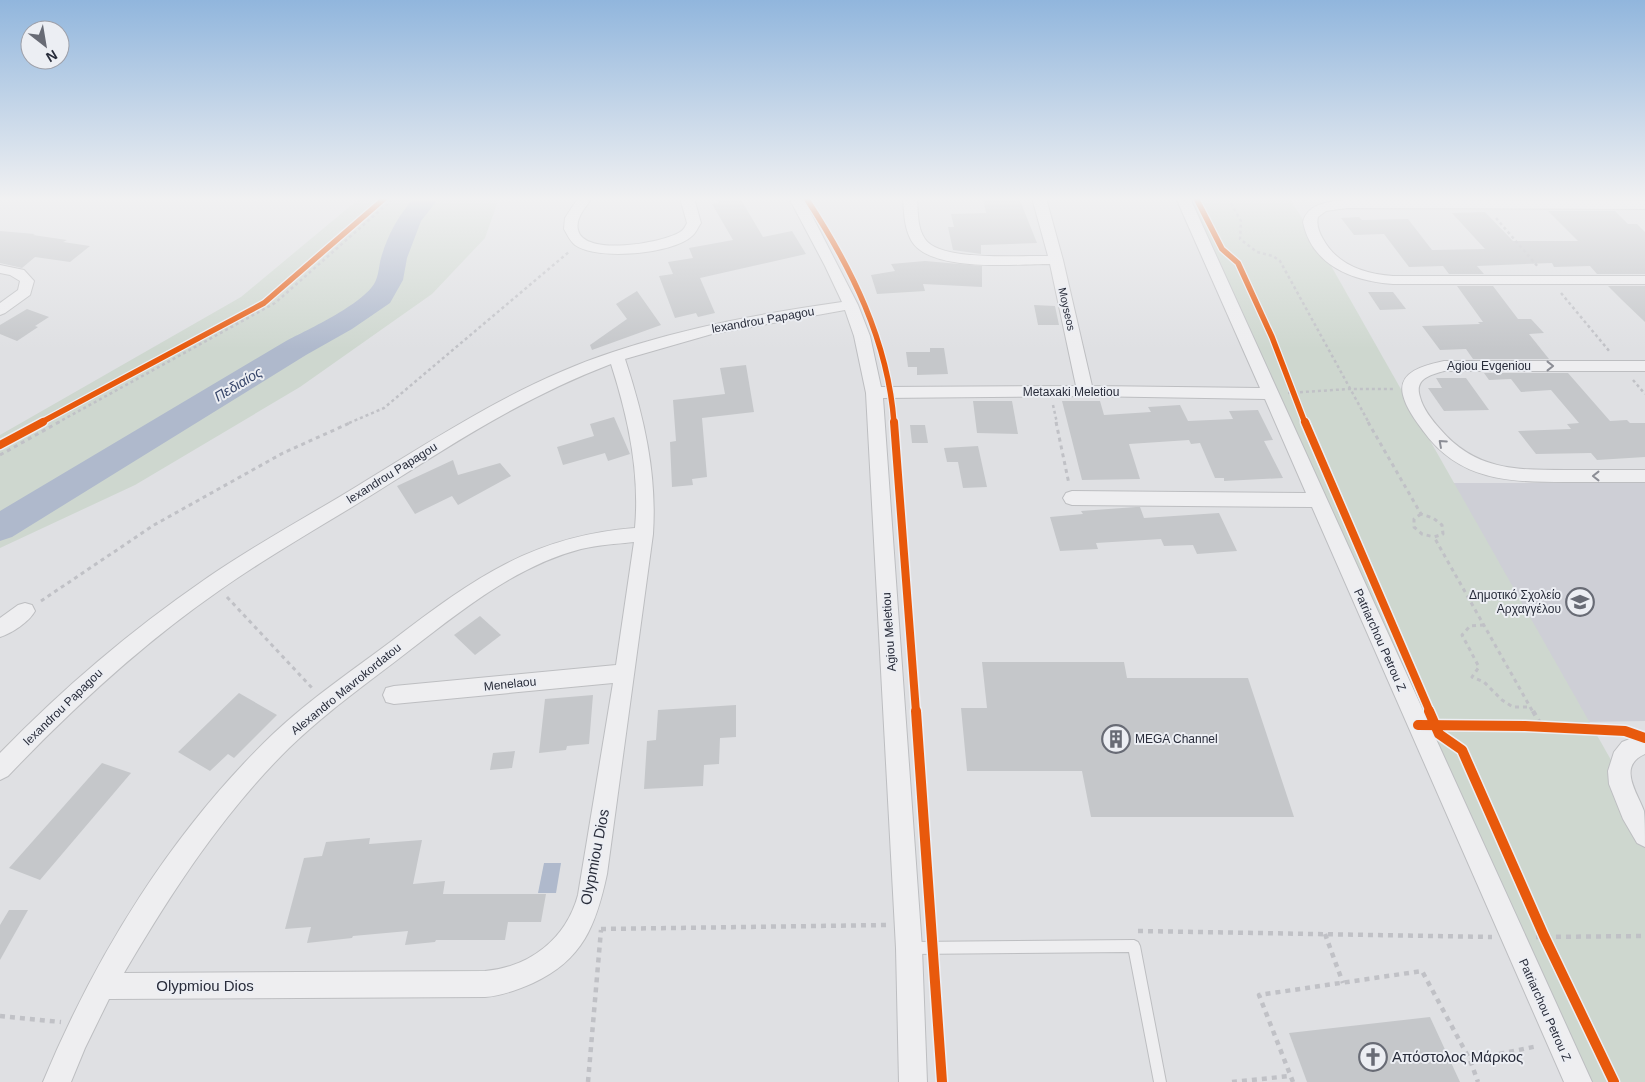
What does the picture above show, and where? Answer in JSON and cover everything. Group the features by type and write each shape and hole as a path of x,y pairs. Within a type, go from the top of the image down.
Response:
{"street":[{"path":"600,248 611,250 622,248"},
{"name":"Agiou Meletiou","path":"824,248 851,305 862,338 874,393 909,948 913,1082"},
{"path":"927,248 943,257 955,259 1056,260"},
{"name":"Moyseos","path":"1053,248 1085,392"},
{"name":"Patriarchou Petrou Z","path":"1205,248 1578,1082"},
{"path":"1322,248 1327,257 1342,267 1372,278 1393,280 1645,280"},
{"path":"0,269 18,272 27,281 24,292 0,310"},
{"name":"lexandrou Papagou","path":"0,769 59,708 112,661 168,617 215,583 496,409 576,371 616,356 720,326 851,305"},
{"name":"Olypmiou Dios","path":"102,986 450,985 496,983 522,975 547,961 565,945 577,930 589,901 595,874 644,534 645,486 641,452 629,393 616,356"},
{"name":"Agiou Evgeniou","path":"1410,389 1412,381 1419,374 1429,369 1444,366 1645,366"},
{"path":"1410,389 1414,405 1436,437 1454,452 1479,467 1507,475 1525,476 1645,476"},
{"name":"Metaxaki Meletiou","path":"874,393 1085,392 1269,394"},
{"path":"1072,498 1318,500"},
{"name":"Alexandro Mavrokordatou","path":"57,1082 81,1024 166,880 200,833 236,789 282,741 326,702 482,586 510,569 536,557 580,542 644,534"},
{"path":"0,629 25,611"},
{"name":"Menelaou","path":"394,695 625,673"},
{"path":"1645,743 1628,752 1619,764 1618,775 1628,806 1645,835"}],"lane":[{"path":"909,948 1134,946 1160,1082"}],"path":[{"path":"0,445 264,303 327,248"},
{"path":"0,455 275,303 337,248"},
{"path":"25,611 154,526 283,453 384,408 572,248"},
{"path":"1252,248 1257,252 1273,256 1280,261 1349,389 1421,514 1433,518 1442,525 1443,534 1434,537 1422,534 1414,527 1414,519 1421,514"},
{"path":"1525,248 1645,394"},
{"path":"1288,384 1296,402"},
{"path":"1269,394 1349,389 1410,389"},
{"path":"1050,392 1072,498"},
{"path":"1434,537 1542,727"},
{"path":"215,583 326,702"},
{"path":"1484,625 1470,626 1462,635 1476,656 1479,667 1472,677 1484,682 1502,700 1513,706 1531,707"},
{"path":"577,930 907,925"},
{"path":"1540,928 1548,945"},
{"path":"588,1082 601,929"},
{"path":"1128,932 1512,937 1645,936"},
{"path":"1325,934 1343,983"},
{"path":"1293,1082 1259,995 1422,971 1470,1060 1478,1082"},
{"path":"0,1016 81,1024"},
{"path":"1470,1060 1559,1042"},
{"path":"1232,1082 1290,1076"}],"shaded area":[{"path":"299,248 475,248 432,294 300,387 135,485 0,548 0,435 241,297"},
{"path":"1212,248 1321,248 1645,820 1645,1082 1569,1082"},
{"name":"Δημοτικό Σχολείο Αρχαγγέλου","path":"1448,483 1645,483 1645,721 1583,722"}],"water":[{"path":"544,863 561,863 556,893 538,893"}],"building":[{"path":"0,248 87,248 70,262 35,257 22,268 0,263"},
{"path":"689,248 803,248 806,254 700,278 715,313 698,317 696,313 675,318 659,276 673,274 668,262 693,258"},
{"path":"953,248 981,248 981,254"},
{"path":"1395,248 1645,248 1645,274 1597,274 1590,266 1554,267 1552,263 1477,266 1484,274 1449,274 1443,266 1409,267"},
{"path":"925,261 982,266 982,287 923,284 925,291 877,294 871,275 895,271 891,264"},
{"path":"1457,286 1493,286 1518,319 1531,319 1544,333 1529,334 1549,359 1473,359 1466,349 1440,350 1422,326 1480,324 1478,322 1483,322"},
{"path":"1608,286 1645,286 1645,322 1621,299"},
{"path":"637,291 661,325 592,350 590,345 627,319 616,304"},
{"path":"1368,292 1393,292 1406,309 1380,310"},
{"path":"1034,305 1055,306 1059,325 1038,325"},
{"path":"27,309 49,317 17,341 0,334 0,325"},
{"path":"930,348 944,348 948,374 917,375 917,367 908,367 906,352 930,352"},
{"path":"746,365 754,412 702,418 707,477 692,479 693,485 672,487 670,442 676,441 673,400 725,394 720,368"},
{"path":"1484,373 1568,373 1610,421 1627,420 1630,423 1645,423 1645,457 1597,460 1591,453 1536,454 1518,431 1571,429 1567,424 1579,423 1551,390 1521,392 1511,379 1489,380"},
{"path":"1436,378 1466,378 1489,410 1444,411 1428,388 1442,388"},
{"path":"973,401 1012,401 1018,434 977,433"},
{"path":"1062,401 1100,401 1104,415 1151,412 1148,407 1180,405 1188,421 1233,419 1229,411 1258,410 1273,440 1264,441 1283,478 1224,481 1224,478 1215,478 1200,443 1191,444 1189,440 1129,444 1140,479 1082,480"},
{"path":"614,417 630,454 608,461 605,453 563,465 557,447 594,436 590,424"},
{"path":"910,425 925,425 928,443 912,443"},
{"path":"978,446 987,487 963,488 958,462 947,462 944,448"},
{"path":"453,460 458,475 500,463 511,476 458,505 452,496 415,514 397,486"},
{"path":"1140,507 1144,518 1219,513 1237,551 1197,554 1193,545 1164,546 1161,539 1096,543 1098,549 1060,551 1050,517 1083,514 1081,511"},
{"path":"480,616 501,635 475,655 454,635"},
{"name":"MEGA Channel","path":"982,662 1124,662 1127,678 1248,678 1294,817 1091,817 1082,771 967,771 961,708 987,708"},
{"path":"239,693 277,715 234,758 228,754 210,771 178,752"},
{"path":"593,695 589,744 567,746 566,750 539,753 545,699"},
{"path":"736,705 736,737 720,738 719,764 704,765 703,786 644,789 647,741 656,740 658,710"},
{"path":"515,751 512,768 490,770 493,753"},
{"path":"102,763 131,773 40,880 9,868"},
{"path":"370,838 369,844 422,840 413,884 445,881 443,894 546,894 541,922 508,922 505,940 436,940 435,942 405,945 408,931 353,936 352,938 307,943 311,927 285,929 304,858 322,856 326,842"},
{"path":"9,910 28,910 0,960 0,925"},
{"name":"Απόστολος Μάρκος","path":"1430,1017 1460,1082 1307,1082 1289,1033"}],"waterway":[{"name":"Πεδιαίος","path":"0,528 296,348 342,323 380,297 390,280 398,248"}],"cycle path":[{"path":"0,445 264,303 327,248"},
{"path":"838,248 863,299 892,391 934,948 942,1082"},
{"path":"1222,248 1238,263 1272,337 1292,393 1439,734 1462,750 1544,936 1614,1082"},
{"path":"1418,725 1525,726 1625,731 1645,738"}],"place":[{"name":"Δημοτικό Σχολείο Αρχαγγέλου","path":"1580,602"},
{"name":"MEGA Channel","path":"1116,739"},
{"name":"Απόστολος Μάρκος","path":"1373,1057"}]}
